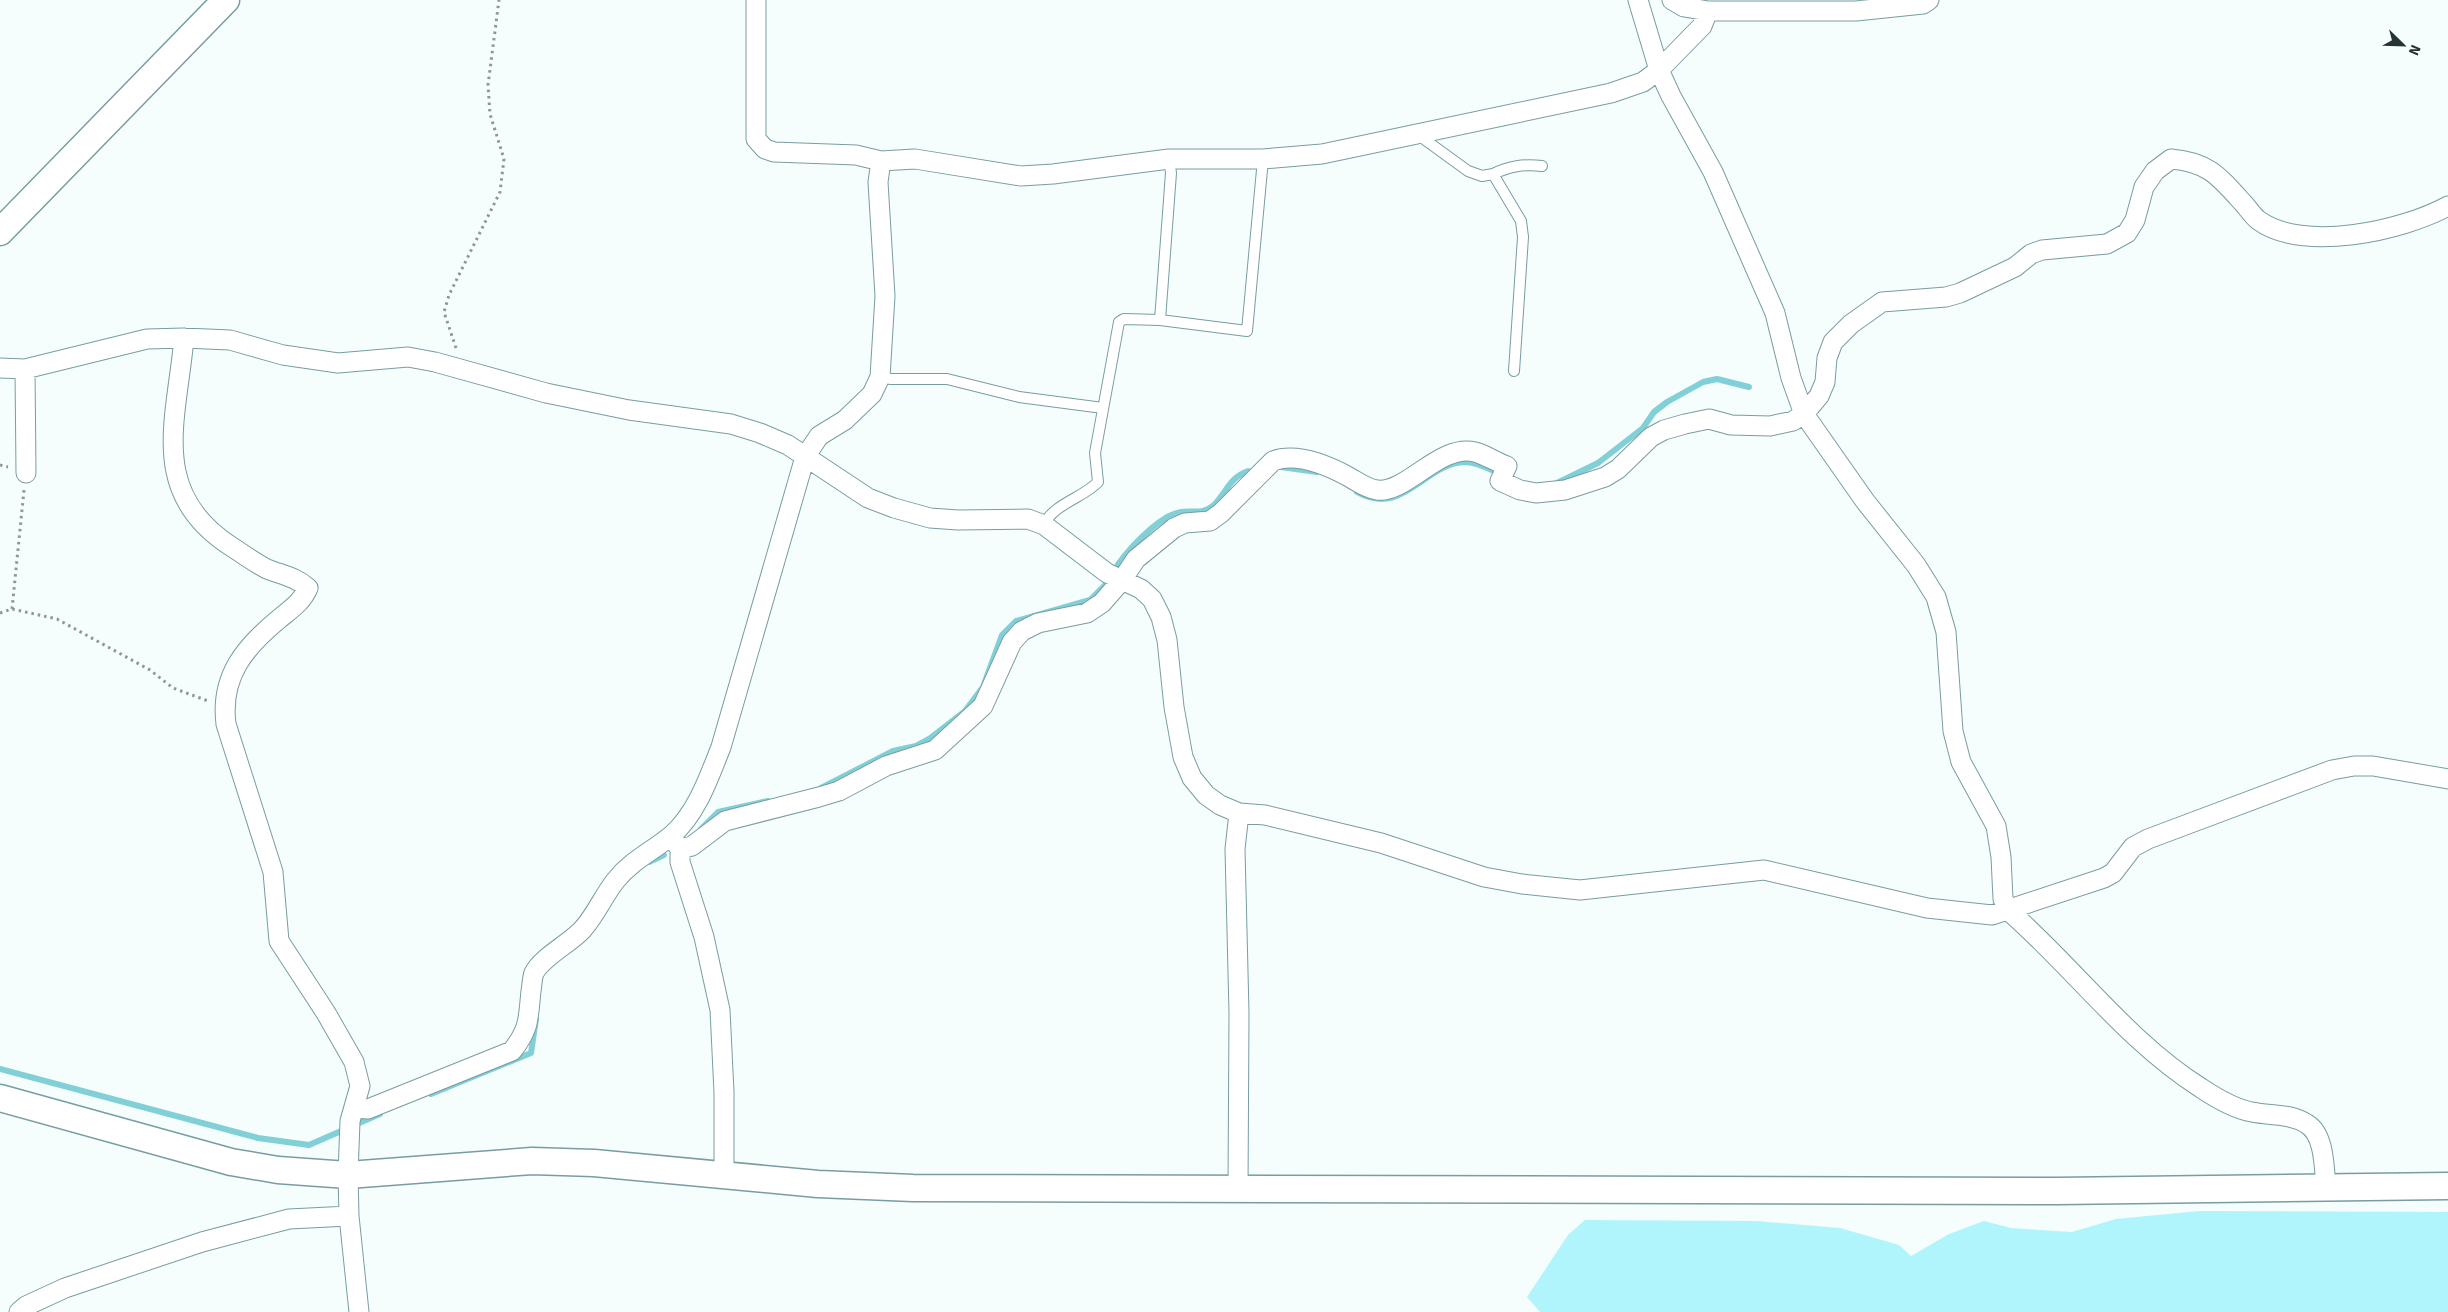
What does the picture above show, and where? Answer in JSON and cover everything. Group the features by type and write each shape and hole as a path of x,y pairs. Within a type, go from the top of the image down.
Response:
{"street":[{"path":"0,232 226,0"},
{"path":"756,0 756,139 765,150 774,152 856,155 881,161 915,159 1021,176 1053,174 1168,159 1262,159 1322,154 1611,93 1643,82 1659,70 1702,26 1708,11"},
{"path":"1638,0 1659,70 1671,96 1714,172 1775,313 1791,378 1804,414 1865,501 1916,565 1936,597 1946,632 1953,731 1961,762 1996,826 2001,857 2004,899 2009,912 2166,1064 2231,1106 2252,1112 2292,1116 2309,1124 2319,1138 2326,1187"},
{"path":"1672,0 1684,7 1708,11 1735,5 1856,11 1923,4 1929,0"},
{"path":"351,1122 368,1109 512,1051 524,1035 528,1021 534,974 540,965 581,931 595,914 616,881 633,862 675,843 692,846 724,820 839,791 886,766 935,750 983,706 1012,642 1022,632 1038,623 1087,613 1102,604 1115,576 1174,528 1185,523 1210,521 1221,514 1272,461 1280,458 1307,460 1332,468 1378,490 1393,487 1447,455 1474,452 1506,466 1500,481 1520,490 1536,493 1565,490 1605,477 1618,468 1651,437 1664,430 1709,419 1731,425 1770,426 1793,421 1804,414 1819,396 1825,382 1827,358 1834,342 1850,324 1882,302 1946,297 1960,293 2015,267 2031,254 2042,250 2107,244 2127,233 2135,220 2144,187 2155,171 2171,159 2202,164 2217,174 2256,218 2274,230 2298,236 2325,238 2400,225 2448,206"},
{"path":"724,1176 724,1092 720,1010 704,937 675,843 703,791 721,747 806,457 819,436 845,420 872,394 880,377 886,296 878,182 881,161"},
{"path":"184,338 173,415 174,454 179,484 194,515 218,538 266,568 300,580 308,588 303,599 259,636 241,655 224,706 226,724 273,872 279,941 316,996 354,1062 360,1086 351,1122 348,1175 349,1216 359,1312"},
{"path":"0,368 25,369 147,339 184,338 230,340 283,355 338,363 408,357 460,368 546,393 629,410 730,424 760,433 788,445 868,498 894,508 930,518 958,520 1028,518 1044,525 1115,576 1141,589 1152,599 1161,617 1167,640 1174,707 1183,757 1192,778 1206,795 1220,805 1239,814 1265,815 1381,843 1484,878 1580,890 1764,870 1927,908 1992,915 2009,912 2104,878 2113,873 2134,847 2148,839 2332,770 2354,766 2373,766 2448,779"},
{"path":"25,369 26,473"},
{"path":"1238,1190 1239,1013 1235,849 1239,814"},
{"path":"0,1098 231,1162 278,1170 348,1175 532,1161 594,1162 818,1184 913,1188 2058,1191 2448,1186"},
{"path":"19,1312 26,1306 65,1288 202,1242 289,1218 349,1216"}],"lane":[{"path":"1417,134 1468,171 1482,176 1524,164 1542,166"},
{"path":"1160,320 1171,173 1168,159"},
{"path":"1044,525 1049,515 1090,491 1098,482 1095,453 1119,322 1124,319 1160,320 1247,331 1262,159"},
{"path":"1493,174 1520,221 1523,238 1514,371"},
{"path":"880,377 891,379 947,379 1019,397 1103,408"}],"path":[{"path":"460,368 444,312 449,295 500,192 504,159 490,114 488,85 499,0"},
{"path":"0,465 26,473 12,609"},
{"path":"0,613 12,609 57,619 150,670 173,688 224,706"}],"shaded area":[{"path":"2199,1211 2448,1212 2448,1312 1540,1312 1527,1297 1568,1235 1585,1220 1756,1221 1840,1228 1899,1245 1911,1256 1949,1234 1984,1221 2011,1228 2072,1232 2116,1219"}],"waterway":[{"path":"1557,483 1598,463 1643,428 1654,412 1667,402 1703,382 1717,379 1749,387"},
{"path":"1357,492 1373,498 1388,498 1401,494 1438,471 1451,465 1465,462 1470,462 1501,474"},
{"path":"1281,467 1317,472"},
{"path":"1113,573 1133,546 1162,520 1181,512 1202,511 1210,508 1232,481 1248,471"},
{"path":"821,788 893,751 916,746 929,739 965,711 983,687 1002,635 1016,621 1090,600 1106,584"},
{"path":"701,829 718,812 768,801"},
{"path":"649,862 664,855"},
{"path":"431,1094 531,1053 536,1019"},
{"path":"0,1069 258,1138 309,1145 380,1114"}]}
